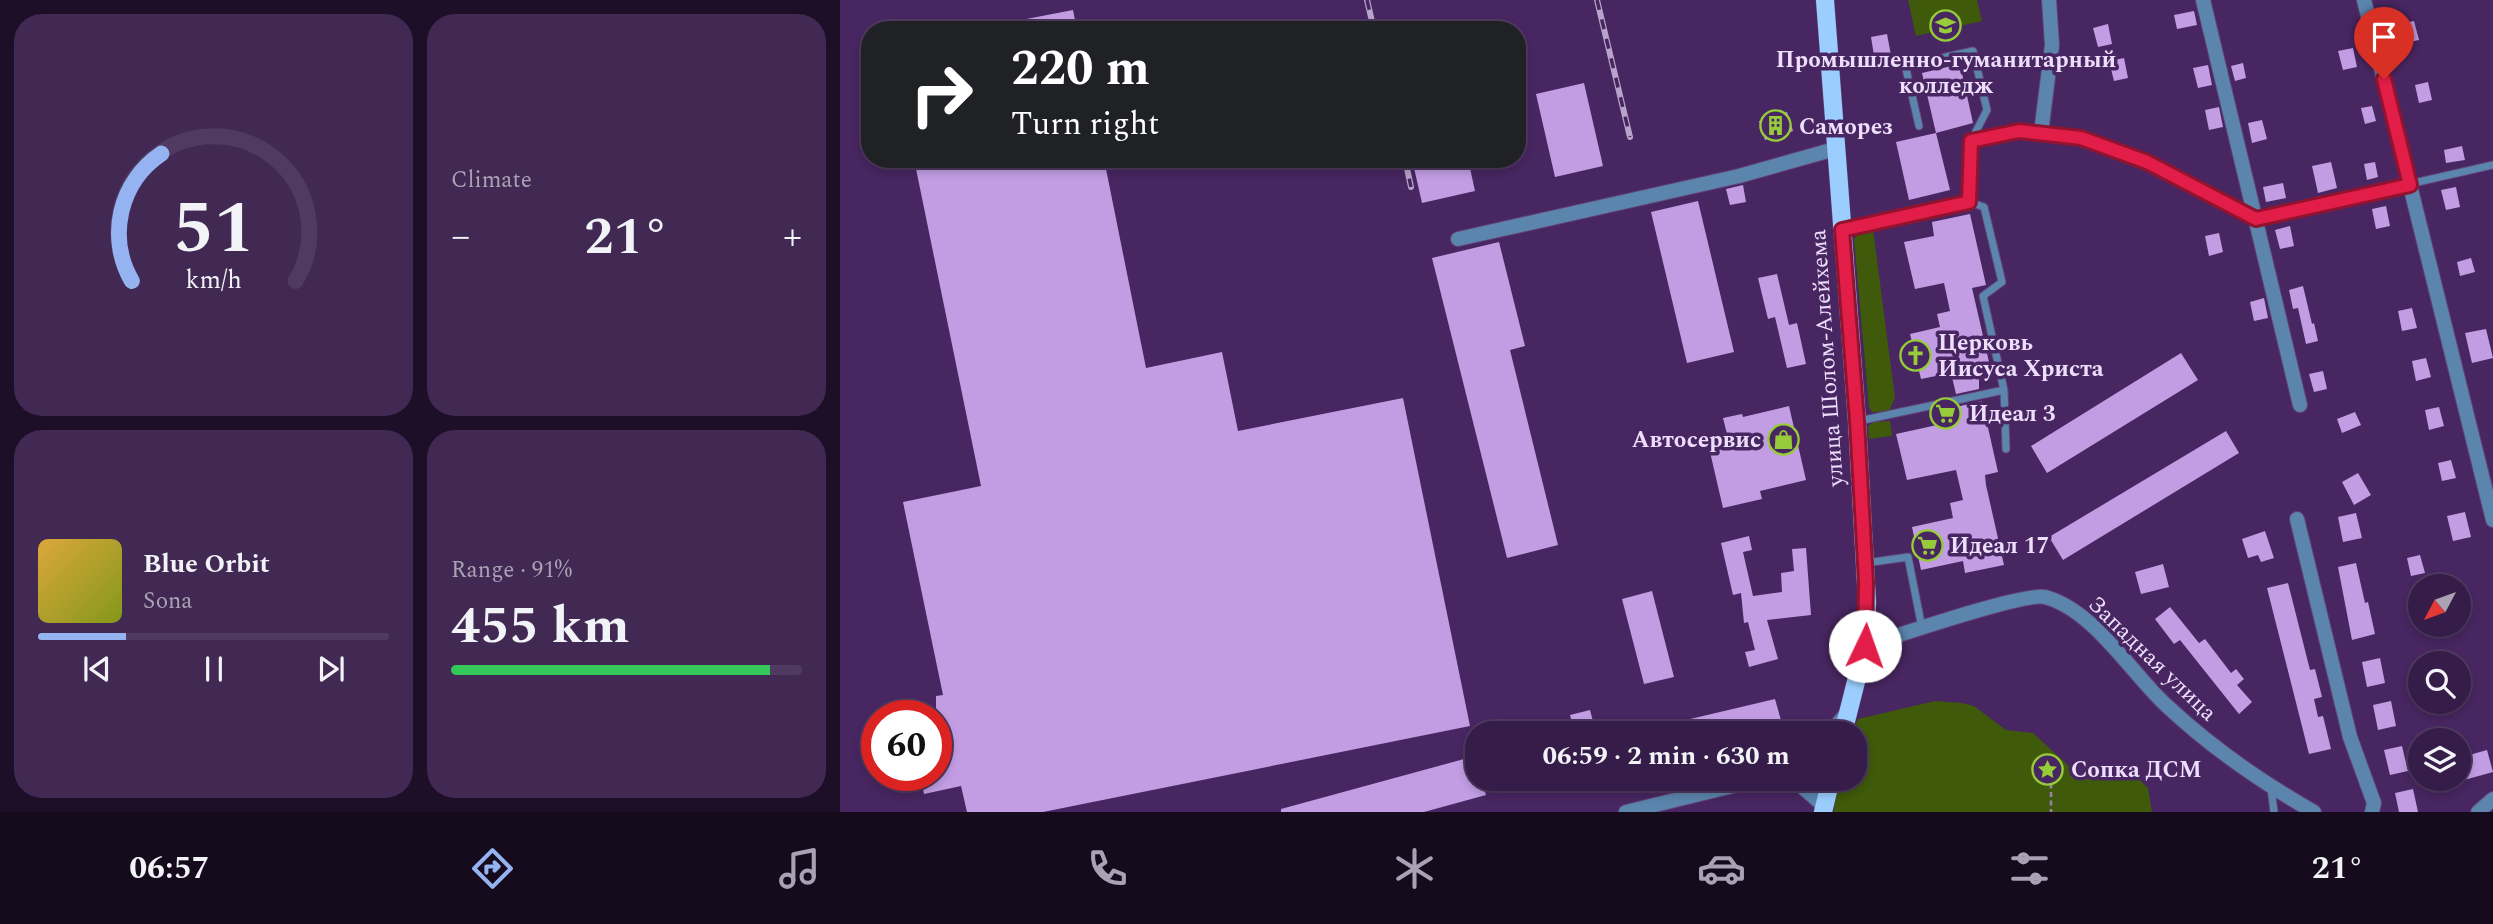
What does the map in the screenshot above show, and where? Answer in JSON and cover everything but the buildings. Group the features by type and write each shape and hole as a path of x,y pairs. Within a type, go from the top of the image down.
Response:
{"main road":[{"name":"улица Шолом-Алейхема","path":"1825,0 1857,421 1867,602 1865,646 1846,721"},
{"path":"1824,809 1828,791"}],"street":[{"path":"2041,133 2052,45 2049,0"},
{"path":"2203,0 2300,405"},
{"path":"2364,0 2490,492 2493,520"},
{"path":"1458,239 1739,176 1835,149"},
{"path":"2297,519 2350,737 2374,803 2372,812"},
{"name":"Западная улица","path":"1865,646 2014,601 2043,597 2074,612 2105,637 2133,673 2210,743 2271,788 2314,812"},
{"path":"1840,721 1849,711"},
{"path":"1626,812 1713,791"},
{"path":"1806,791 1824,809"},
{"path":"2478,812 2493,799"}],"lane":[{"path":"1919,126 1906,69 1914,64 1973,51 1987,110 1971,141 1969,202"},
{"path":"1971,141 2019,131 2081,138 2147,162 2256,219 2493,166"},
{"path":"1842,230 1969,202 1984,207 2003,282 1983,296 2004,390 2006,449"},
{"path":"1857,421 2004,390"},
{"path":"1865,563 1908,557 1922,629"},
{"path":"2271,788 2274,812"}],"path":[{"path":"2051,775 2051,812"}],"green space":[{"path":"1908,0 1977,0 1982,21 1916,36"},
{"path":"1873,229 1895,398 1889,411 1872,412 1869,407 1854,239 1859,232"},
{"path":"1890,421 1892,436 1869,439 1868,426 1874,422"},
{"path":"1935,701 1974,706 2006,730 2033,733 2082,778 2140,780 2148,788 2152,812 1834,812 1835,791 1867,791 1867,721 1857,721"}],"railway":[{"path":"1367,0 1372,21"},
{"path":"1597,0 1630,137"},
{"path":"1407,168 1411,187"}],"place":[{"name":"Промышленно-гуманитарный колледж","path":"1946,25"},
{"name":"Саморез","path":"1776,126"},
{"name":"Церковь Иисуса Христа","path":"1915,355"},
{"name":"Идеал 3","path":"1946,413"},
{"name":"Автосервис","path":"1784,439"},
{"name":"Идеал 17","path":"1927,545"},
{"name":"Сопка ДСМ","path":"2048,769"}],"route":[{"path":"1865,646 1866,582 1842,230 1969,202 1971,141 2019,131 2081,138 2147,162 2256,219 2410,185 2384,79"}]}
